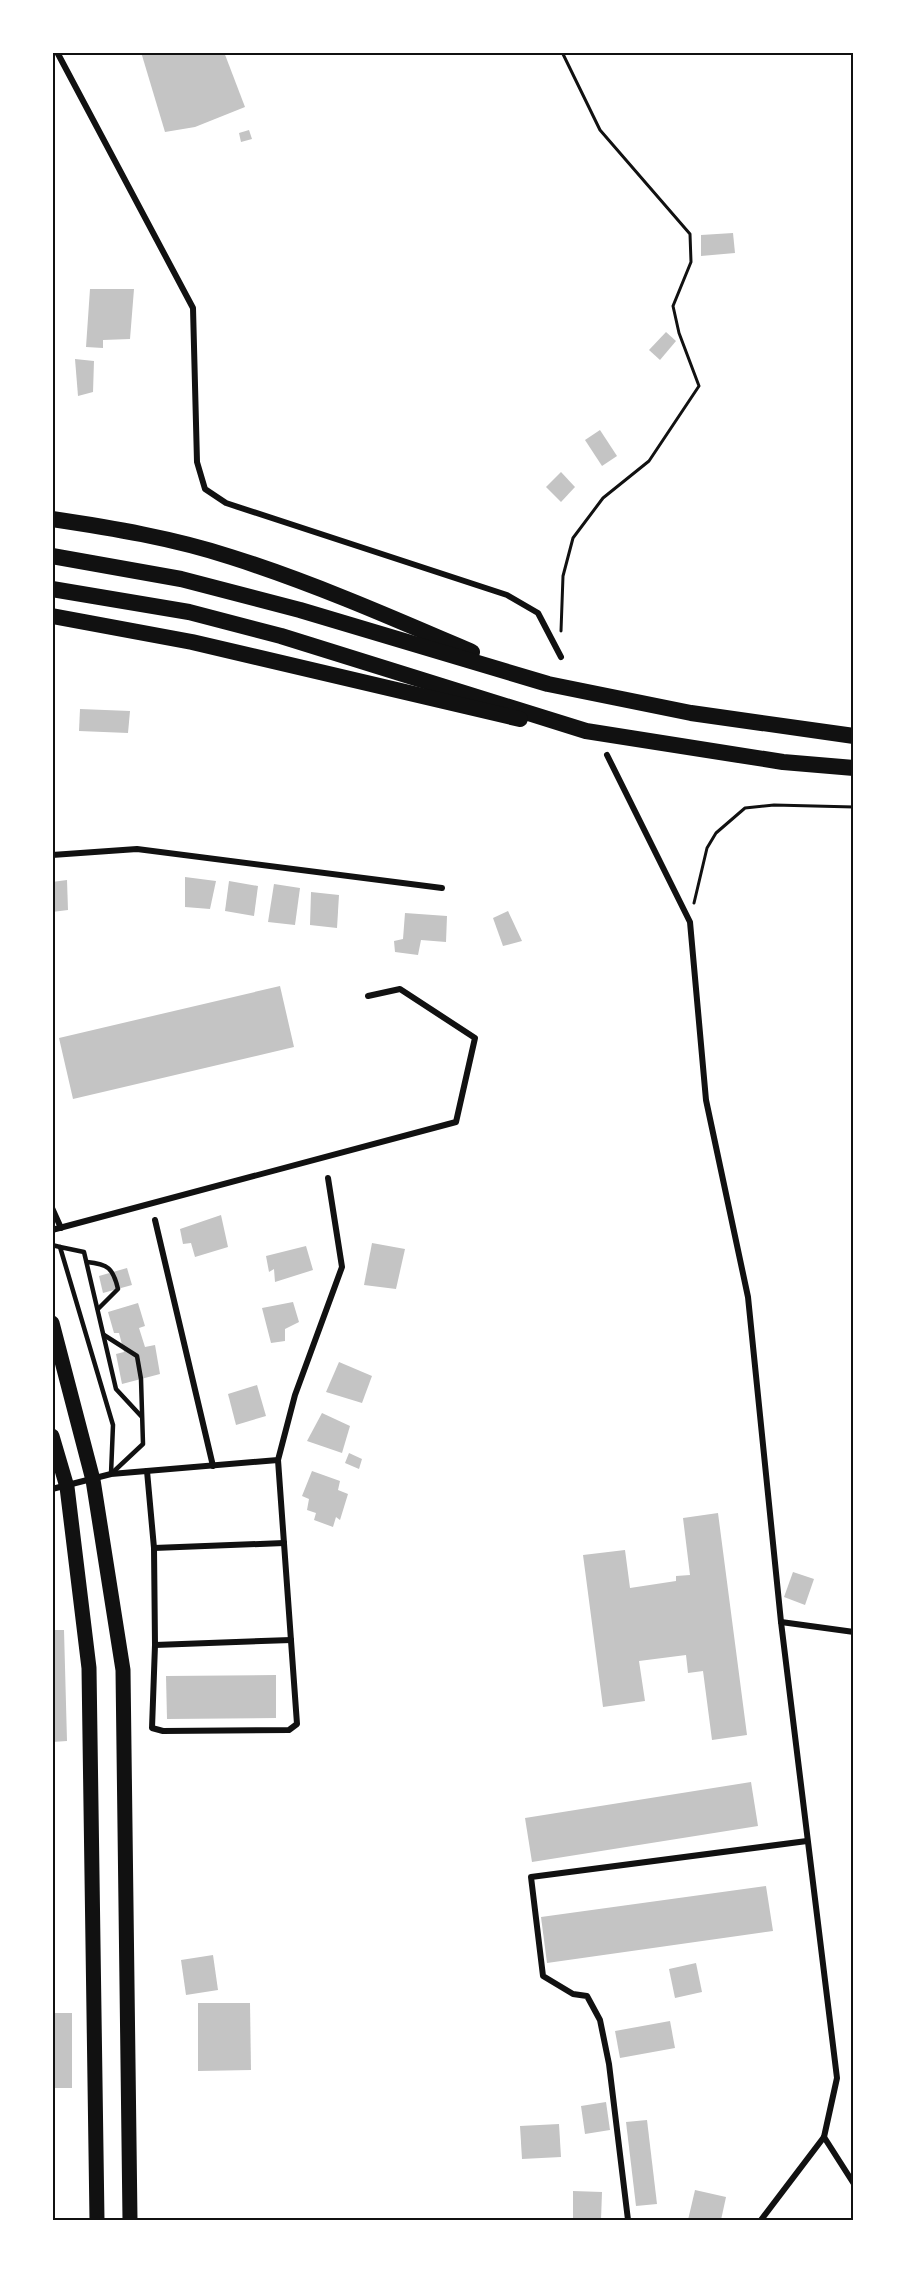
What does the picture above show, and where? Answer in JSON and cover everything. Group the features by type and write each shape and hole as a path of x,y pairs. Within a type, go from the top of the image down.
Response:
{"highway":[{"path":"52,519 103,527 229,556 314,587 548,684"},
{"path":"52,556 181,579 289,607 548,684 691,713 854,736"},
{"path":"52,589 189,612 281,636 586,731"},
{"path":"52,616 192,642 487,713 783,762 854,768"}],"main road":[{"path":"52,1323 93,1480 123,1670 130,2220"},
{"path":"52,1436 89,1668 97,2220"}],"street":[{"path":"57,52 193,308 197,462 205,489 226,503 507,595 538,613 561,657"},
{"path":"607,755 690,922 706,1100 748,1296 781,1622 837,2079 824,2138 761,2220"},
{"path":"52,855 137,849 442,888"},
{"path":"52,1230 456,1122 475,1038 400,989 368,996"},
{"path":"147,1471 154,1548 155,1646 152,1728 163,1731 289,1730 297,1725 278,1460 295,1395 342,1267 328,1178"},
{"path":"52,1208 61,1228"},
{"path":"155,1220 213,1466"},
{"path":"60,1488 111,1474 278,1460"},
{"path":"154,1548 284,1543"},
{"path":"781,1622 854,1632"},
{"path":"155,1646 291,1640"},
{"path":"628,2220 609,2064 600,2020 587,1996 573,1994 543,1976 531,1876 807,1841"},
{"path":"824,2138 854,2184"}],"lane":[{"path":"52,1245 84,1252 116,1389 141,1416"},
{"path":"60,1247 113,1425 111,1474"},
{"path":"87,1262 104,1263 114,1271 118,1289 98,1309"},
{"path":"104,1335 137,1356 143,1444 111,1474"}],"path":[{"path":"561,657 563,576 573,538 603,498 649,461 699,386 679,333 673,306 691,262 690,234 600,130 562,52"},
{"path":"690,922 707,849 716,833 730,818 745,808 774,805 854,807"}],"building":[{"path":"141,52 224,52 245,107 195,127 165,132"},
{"path":"249,130 252,139 241,142 239,133"},
{"path":"733,233 735,253 701,256 701,235"},
{"path":"90,289 134,289 130,339 103,340 103,348 86,347"},
{"path":"666,332 676,341 660,360 649,350"},
{"path":"75,359 94,361 93,392 78,396"},
{"path":"600,430 617,456 602,466 585,440"},
{"path":"561,472 575,487 561,502 546,487"},
{"path":"80,709 130,711 128,733 79,731"},
{"path":"185,877 216,881 210,909 185,907"},
{"path":"67,880 68,910 52,912 52,882"},
{"path":"229,881 258,886 254,916 225,911"},
{"path":"274,884 300,888 295,925 268,922"},
{"path":"311,892 339,895 337,928 310,925"},
{"path":"508,911 522,941 503,946 493,918"},
{"path":"405,913 447,916 446,942 421,940 418,955 395,952 394,941 403,939"},
{"path":"280,986 294,1047 73,1099 59,1038"},
{"path":"221,1215 228,1247 195,1257 191,1243 183,1244 180,1229"},
{"path":"372,1243 405,1249 396,1289 364,1285"},
{"path":"306,1246 313,1270 275,1282 274,1269 269,1272 266,1256"},
{"path":"127,1268 132,1285 103,1293 99,1276"},
{"path":"293,1302 299,1322 285,1329 285,1341 271,1343 262,1308"},
{"path":"138,1303 145,1326 139,1328 145,1347 155,1345 160,1374 122,1384 116,1354 124,1352 119,1333 114,1333 108,1312"},
{"path":"339,1362 372,1376 362,1403 326,1392"},
{"path":"257,1385 266,1416 236,1425 228,1394"},
{"path":"322,1413 350,1426 342,1453 307,1441"},
{"path":"349,1453 362,1459 359,1469 345,1463"},
{"path":"312,1471 340,1481 338,1490 348,1494 340,1520 336,1517 333,1527 314,1520 316,1513 307,1510 309,1499 302,1496"},
{"path":"718,1513 747,1735 712,1740 703,1671 688,1673 686,1655 639,1661 645,1701 603,1707 583,1555 625,1550 630,1588 676,1581 676,1576 690,1575 683,1518"},
{"path":"793,1572 814,1579 805,1605 784,1597"},
{"path":"52,1608 55,1630 64,1630 67,1741 52,1742"},
{"path":"276,1675 276,1718 167,1719 166,1676"},
{"path":"751,1782 758,1826 532,1862 525,1818"},
{"path":"766,1886 773,1931 547,1963 541,1917"},
{"path":"213,1955 218,1990 186,1995 181,1960"},
{"path":"696,1963 702,1992 675,1998 669,1969"},
{"path":"198,2003 250,2003 251,2070 198,2071"},
{"path":"52,2013 72,2013 72,2088 52,2088"},
{"path":"670,2021 675,2048 620,2058 615,2031"},
{"path":"606,2102 610,2130 585,2134 581,2106"},
{"path":"647,2120 657,2204 636,2206 626,2122"},
{"path":"559,2124 561,2157 522,2159 520,2126"},
{"path":"695,2190 726,2197 721,2220 688,2220"},
{"path":"573,2191 602,2192 601,2220 573,2220"}]}
